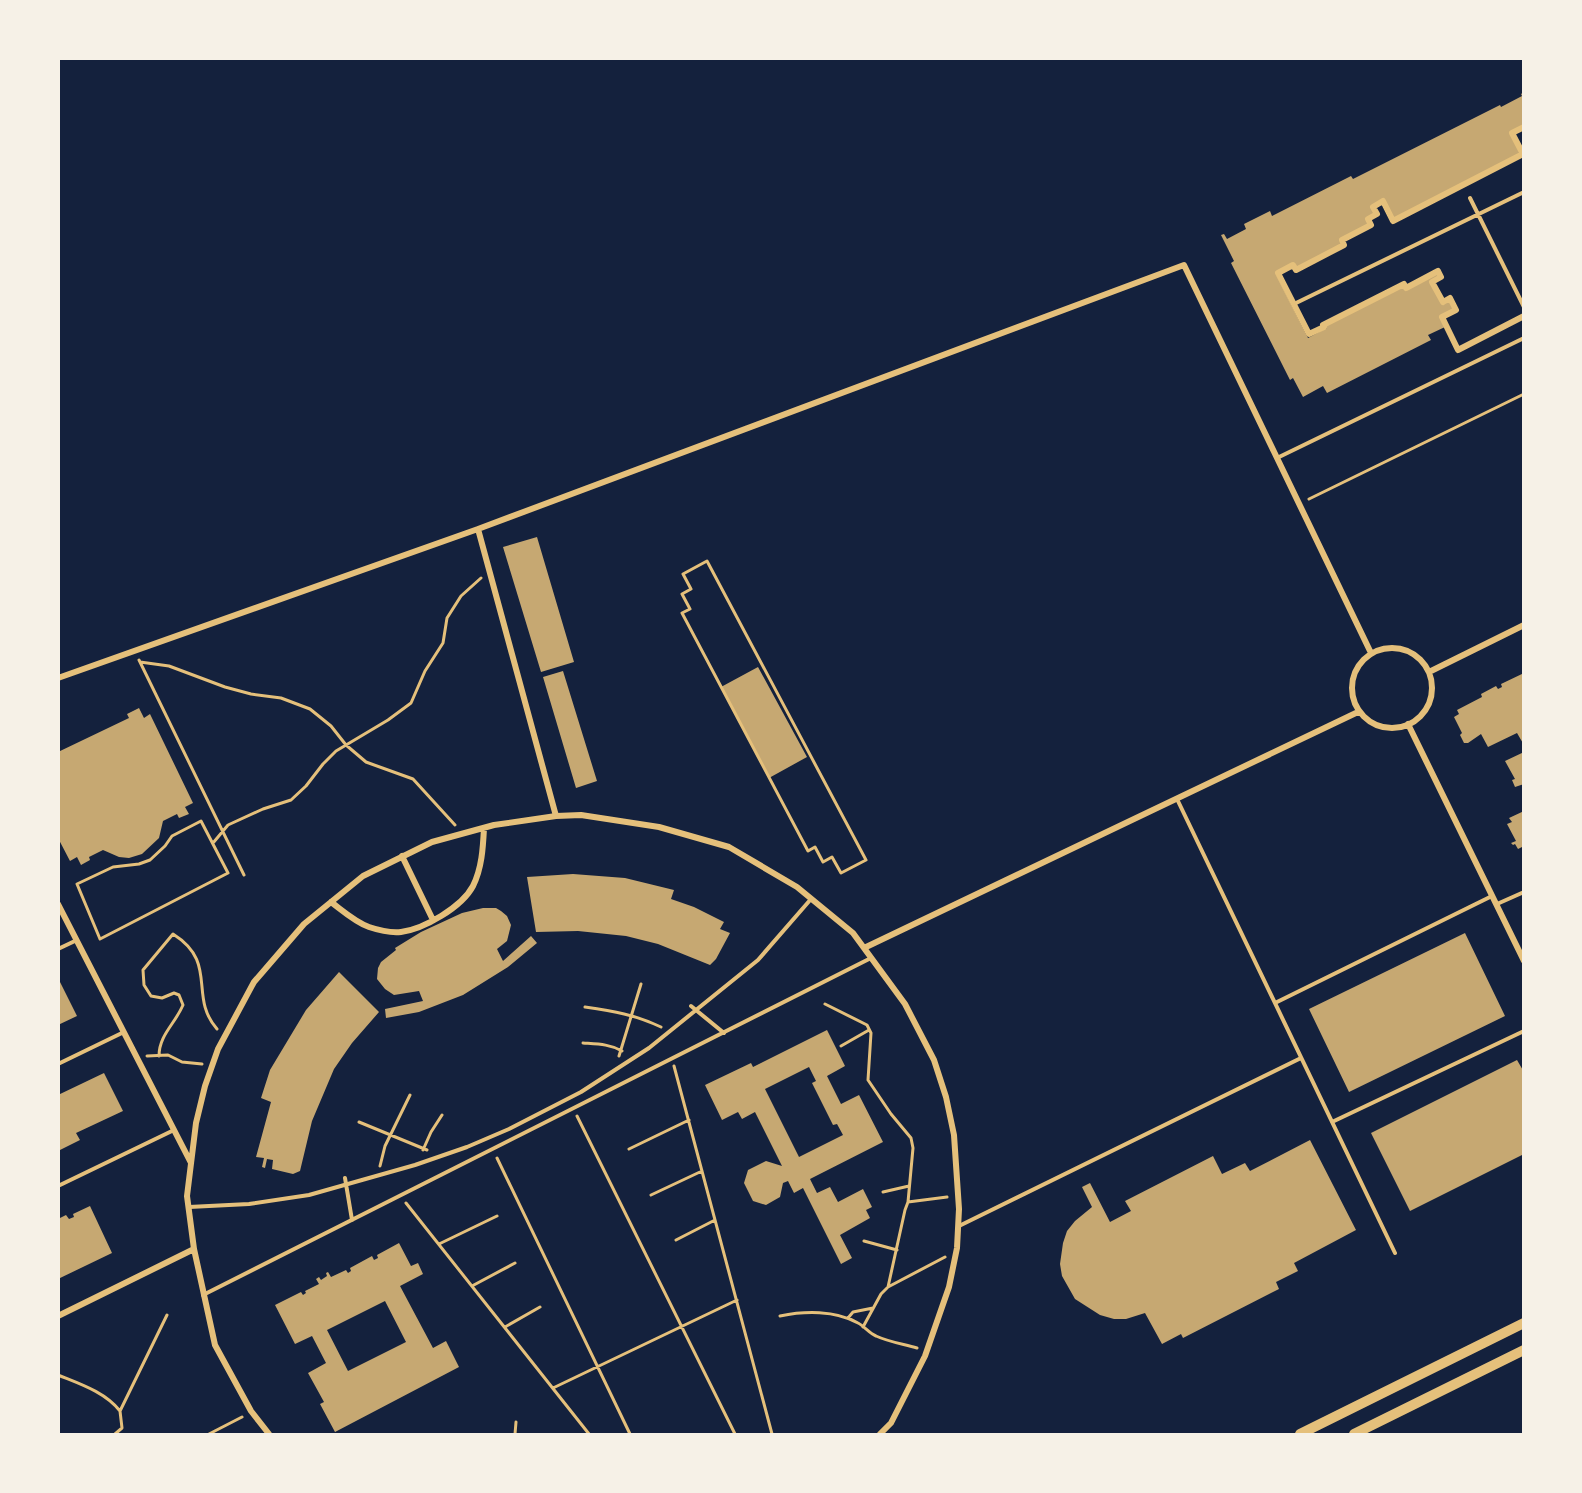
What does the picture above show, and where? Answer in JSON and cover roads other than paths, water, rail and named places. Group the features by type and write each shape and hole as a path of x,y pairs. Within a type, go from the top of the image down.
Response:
{"main road":[{"path":"1300,1434 1524,1323"},
{"path":"1354,1434 1524,1350"}],"street":[{"path":"1524,127 1512,132 1523,154 1393,221 1383,201 1373,207 1377,214 1368,219 1371,225 1342,240 1344,245 1296,270 1293,265 1278,273 1309,334 1404,284 1406,288 1438,271 1441,277 1432,282 1443,302 1450,298 1456,310 1442,317 1458,350 1524,316"},
{"path":"58,678 478,529 1184,265 1371,653"},
{"path":"478,529 556,816"},
{"path":"1429,672 1524,625"},
{"path":"1384,648 1398,648 1411,652 1429,672 1432,689 1429,705 1418,719 1403,727 1386,728 1371,723 1358,712 1352,696 1352,679 1359,664 1371,653 1384,648"},
{"path":"864,948 1358,712"},
{"path":"1408,724 1524,961"},
{"path":"269,1434 251,1411 215,1345 194,1249 188,1207 187,1197 196,1123 212,1066 224,1037 254,982 304,924 363,876 432,842 484,828 556,816 581,815 659,827 729,847 797,887 853,933 905,1004 934,1060 946,1097 954,1135 959,1196 956,1251 949,1287 927,1351 891,1422 880,1434"},
{"path":"331,902 357,922 399,933 433,920 460,902 472,887 483,849 484,828"},
{"path":"402,856 433,920"},
{"path":"58,904 191,1163"},
{"path":"58,1316 194,1249"}],"lane":[{"path":"1294,304 1524,192"},
{"path":"1470,198 1524,307"},
{"path":"1277,458 1524,338"},
{"path":"1176,799 1395,1253"},
{"path":"1496,905 1524,892"},
{"path":"1275,1003 1492,896"},
{"path":"188,1207 249,1204 309,1195 442,1156 509,1129 614,1072 669,1033 758,960 812,899"},
{"path":"58,949 77,940"},
{"path":"203,1295 872,958"},
{"path":"691,1006 724,1033"},
{"path":"1332,1122 1524,1030"},
{"path":"58,1064 124,1032"},
{"path":"958,1226 1301,1058"},
{"path":"58,1186 174,1130"},
{"path":"345,1178 352,1220"}]}
